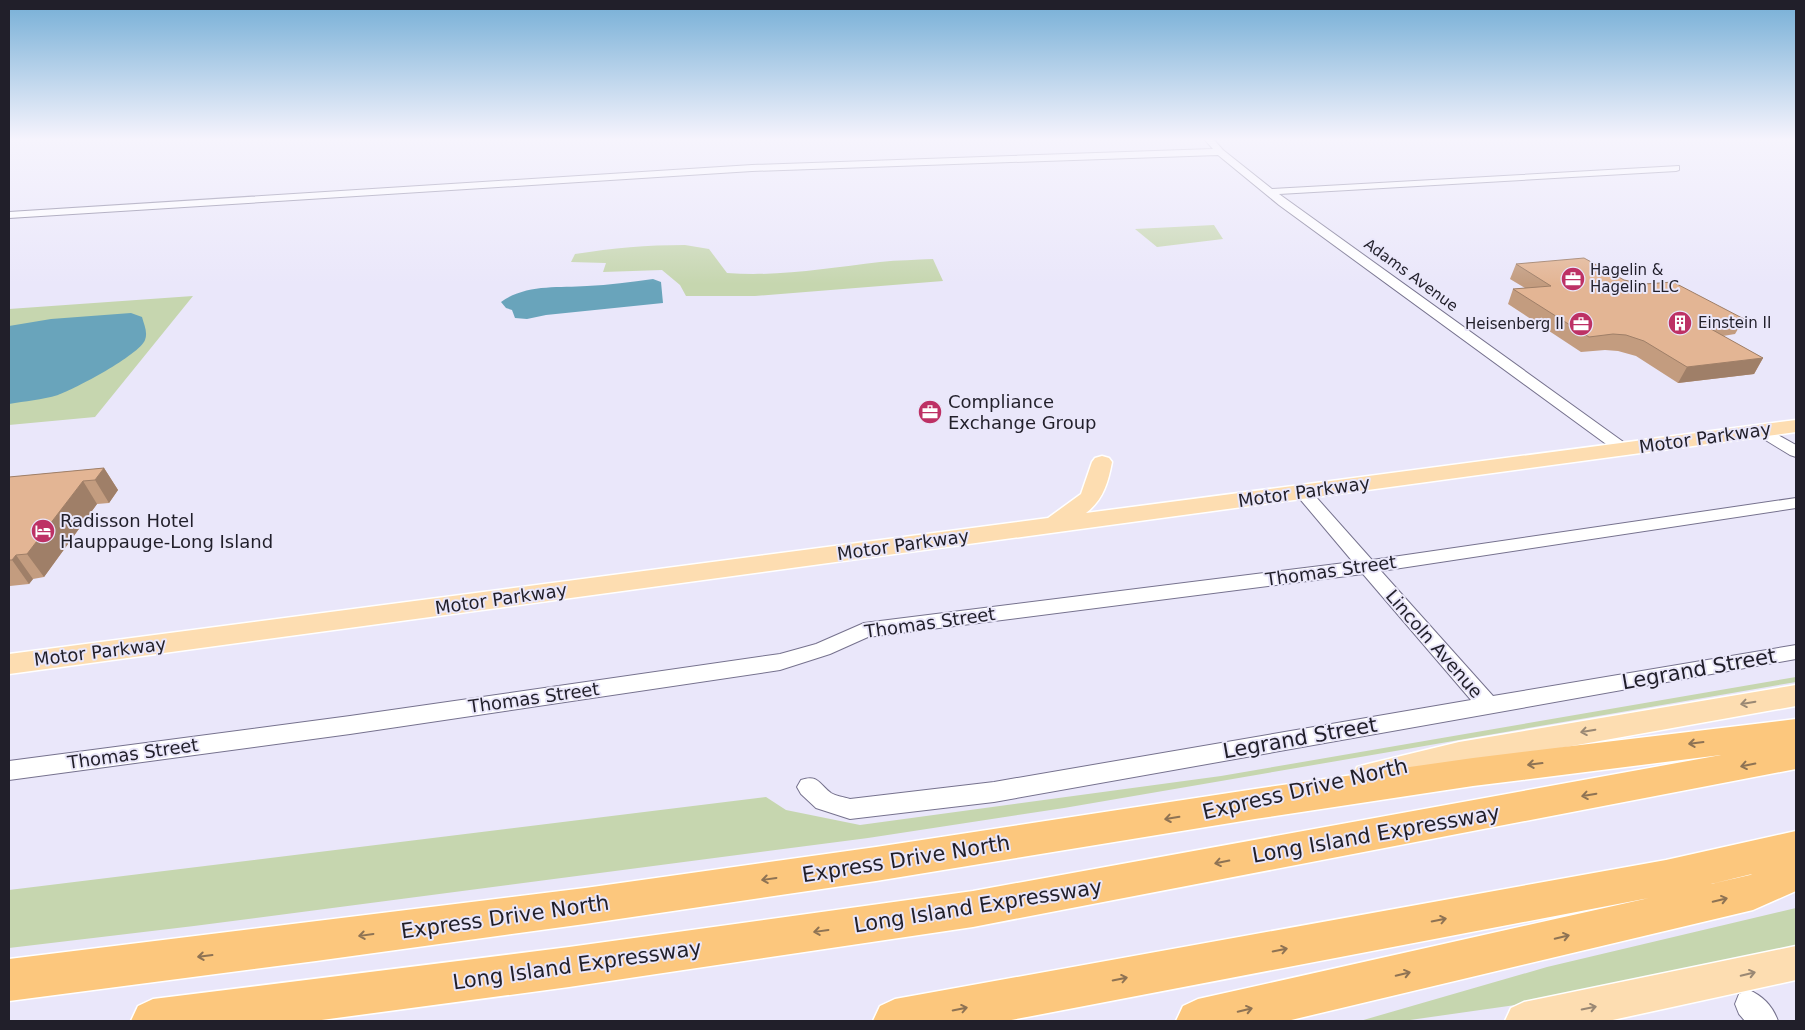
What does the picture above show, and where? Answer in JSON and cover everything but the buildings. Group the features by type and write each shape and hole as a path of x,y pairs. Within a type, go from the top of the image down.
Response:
{"highway":[{"path":"1255,804 1473,772 1796,732"},
{"name":"Long Island Expressway","path":"153,1021 569,967 973,909 1796,755"},
{"name":"Express Drive North","path":"9,980 585,906 945,853 1255,804"},
{"path":"895,1021 1657,879 1796,847"},
{"path":"1198,1021 1754,892 1796,873"}],"main road":[{"name":"Motor Parkway","path":"9,664 1796,426"},
{"path":"1049,526 1082,506 1092,496 1102,462"},
{"name":"Express Drive North","path":"1255,804 1458,754 1796,695"},
{"path":"1524,1021 1796,963"}],"street":[{"path":"9,215 435,188"},
{"name":"Adams Avenue","path":"1264,188 1624,449"},
{"path":"1269,192 1336,188"},
{"path":"1760,430 1796,452"},
{"name":"Lincoln Avenue","path":"1302,492 1488,705"},
{"name":"Thomas Street","path":"9,771 350,725 780,662 823,649 864,630 1366,567 1796,503"},
{"name":"Legrand Street","path":"809,787 824,801 850,808 994,792 1796,652"}],"green space":[{"path":"1214,225 1223,239 1157,247 1135,229"},
{"path":"685,245 709,249 727,273 784,273 887,261 933,259 943,281 755,296 686,296 680,285 662,270 603,272 606,263 571,262 575,254 630,247"},
{"path":"193,296 95,417 9,425 9,309"},
{"path":"1796,677 1796,682 1064,808 868,838 194,926 9,948 9,890 766,797 786,810 860,825 1221,776"},
{"path":"1796,908 1796,947 1571,997 1403,1021 1360,1021 1547,967"}],"water":[{"path":"653,279 661,282 663,303 546,315 527,319 515,318 512,310 506,308 501,302 521,292 542,288 604,285"},
{"path":"131,313 142,317 146,334 145,340 131,354 91,379 58,395 9,404 9,326 51,319"}],"place":[{"name":"Hagelin & Hagelin LLC","path":"1573,279"},
{"name":"Einstein II","path":"1680,323"},
{"name":"Heisenberg II","path":"1581,324"},
{"name":"Compliance Exchange Group","path":"930,412"},
{"name":"Radisson Hotel Hauppauge-Long Island","path":"43,531"}]}
